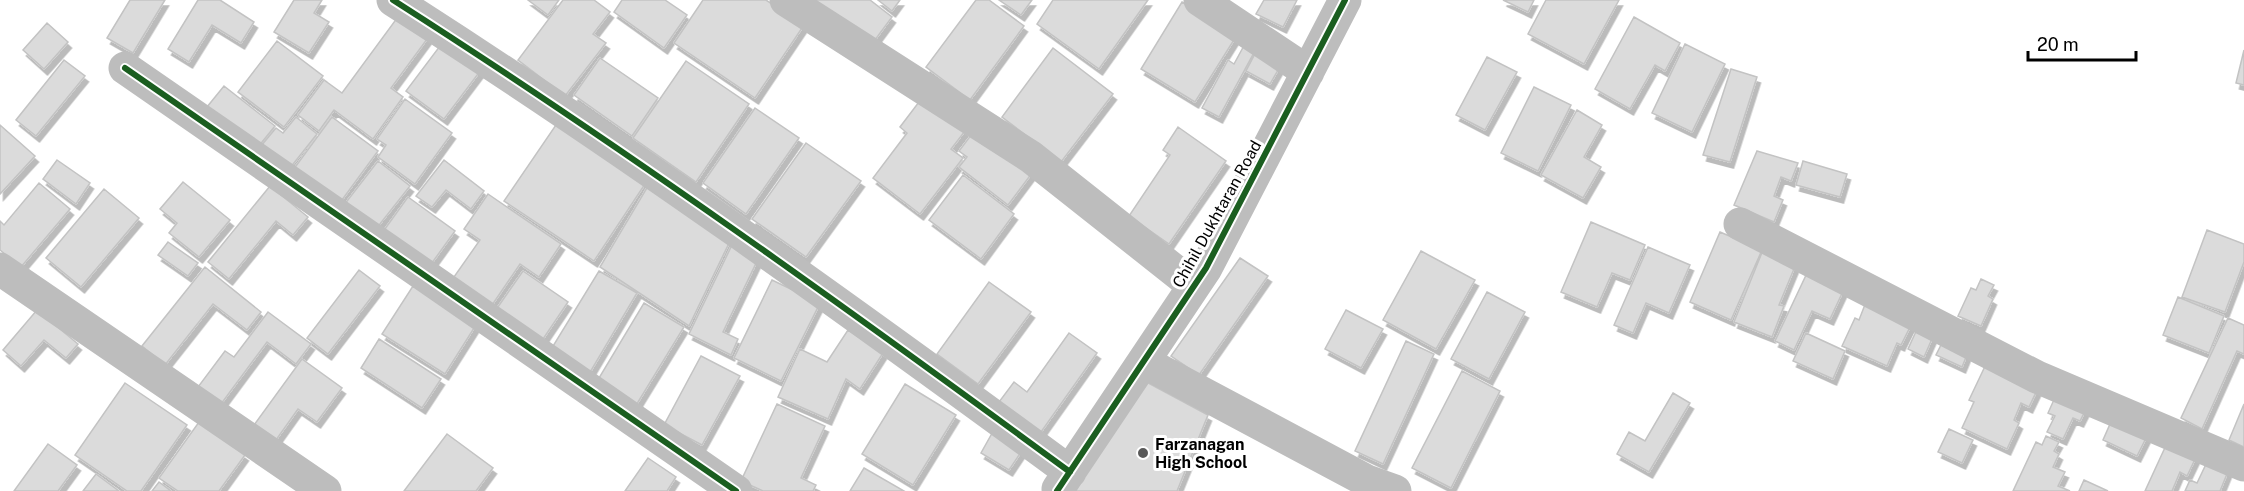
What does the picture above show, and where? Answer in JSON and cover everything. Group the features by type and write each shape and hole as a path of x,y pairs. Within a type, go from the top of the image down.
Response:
{"street":[{"path":"393,0 485,59 829,295 1063,481"},
{"path":"786,0 1031,157 1194,286"},
{"path":"1200,0 1308,72"},
{"name":"Chihil Dukhtaran Road","path":"1063,481 1206,268 1345,0"},
{"path":"125,68 736,491"},
{"path":"1740,224 2037,377 2244,465"},
{"path":"0,268 325,491"},
{"path":"1144,362 1367,481 1395,491"}],"building":[{"path":"130,0 165,0 133,53 107,38"},
{"path":"198,0 220,0 254,22 241,43 212,25 189,62 168,49"},
{"path":"294,0 322,0 314,13 329,22 309,53 274,32"},
{"path":"528,0 559,0 548,15"},
{"path":"563,0 594,0 610,12 593,34 606,43 565,96 518,60"},
{"path":"622,0 665,0 687,15 664,48 614,12"},
{"path":"703,0 766,0 804,25 755,98 674,43"},
{"path":"815,0 870,0 892,17 872,44"},
{"path":"878,0 900,0 892,11"},
{"path":"976,0 989,0 1024,26 970,100 926,67"},
{"path":"999,0 1032,0 1021,15"},
{"path":"1053,0 1148,0 1099,69 1037,24"},
{"path":"1264,0 1297,0 1283,27 1256,14"},
{"path":"1503,0 1534,0 1528,12"},
{"path":"1546,0 1619,0 1584,64 1528,34"},
{"path":"1182,2 1237,35 1195,102 1141,69"},
{"path":"403,10 433,31 391,88 403,97 373,139 334,110 319,131 298,115 324,80 342,93"},
{"path":"1634,17 1680,43 1665,71 1655,65 1630,109 1595,89"},
{"path":"47,23 68,42 44,69 23,50"},
{"path":"446,38 484,66 444,119 406,91"},
{"path":"277,41 323,76 284,127 238,92"},
{"path":"1246,42 1257,47 1219,117 1202,108 1228,60 1234,64"},
{"path":"1685,44 1725,64 1692,132 1652,113"},
{"path":"1053,48 1113,94 1061,162 1002,117"},
{"path":"1257,50 1282,63 1270,84 1246,71"},
{"path":"2244,50 2244,85 2236,83"},
{"path":"1487,57 1517,72 1485,130 1456,115"},
{"path":"600,58 658,98 632,136 574,95"},
{"path":"64,60 85,76 36,136 16,120"},
{"path":"686,61 749,104 696,182 633,138"},
{"path":"1731,69 1757,77 1730,162 1703,155"},
{"path":"224,86 275,126 258,147 207,107"},
{"path":"1534,87 1571,105 1538,171 1501,153"},
{"path":"922,98 965,131 951,149 963,158 920,214 873,178 907,133 900,127"},
{"path":"405,99 452,133 415,184 378,157 386,145 377,139"},
{"path":"755,108 799,138 746,214 703,183"},
{"path":"1577,110 1602,125 1584,157 1601,167 1583,198 1541,175"},
{"path":"296,117 317,134 290,168 261,146 276,128 283,133"},
{"path":"332,117 378,151 339,204 293,170"},
{"path":"558,122 647,181 594,261 504,201"},
{"path":"0,125 35,156 0,194"},
{"path":"978,126 1035,169 1008,205 959,167 967,157 959,151"},
{"path":"1178,127 1226,161 1169,244 1129,216 1170,155 1163,150"},
{"path":"806,143 861,181 806,257 752,219"},
{"path":"1757,151 1798,163 1791,181 1781,177 1774,196 1783,200 1774,222 1734,205"},
{"path":"57,160 90,183 76,204 43,179"},
{"path":"444,160 484,191 471,209 446,190 432,207 416,196"},
{"path":"378,161 410,186 376,229 344,205"},
{"path":"1803,161 1847,174 1840,197 1796,185"},
{"path":"963,175 1014,214 981,259 929,220"},
{"path":"183,182 230,220 199,257 169,233 177,223 160,209"},
{"path":"39,183 70,209 21,267 0,250 0,221 4,225"},
{"path":"270,186 308,217 293,235 276,221 229,279 208,262"},
{"path":"648,186 731,239 689,326 600,267"},
{"path":"104,189 139,218 81,287 46,258"},
{"path":"488,194 561,244 539,277 520,264 488,311 449,284 480,240 464,229"},
{"path":"408,197 455,231 429,267 382,233"},
{"path":"1591,222 1645,245 1630,280 1612,273 1597,307 1561,292"},
{"path":"2207,230 2244,244 2244,262 2225,312 2182,297"},
{"path":"1720,232 1762,250 1731,320 1690,302"},
{"path":"168,242 198,263 188,276 158,255"},
{"path":"732,245 759,257 723,332 738,339 731,355 689,334"},
{"path":"1648,247 1690,265 1669,313 1646,303 1633,333 1614,325"},
{"path":"1763,250 1796,264 1779,305 1784,306 1772,337 1734,322"},
{"path":"1421,251 1475,280 1436,349 1383,320"},
{"path":"1240,258 1268,276 1199,375 1171,356"},
{"path":"205,267 261,312 247,330 213,304 165,365 142,346"},
{"path":"359,270 380,286 328,354 307,338"},
{"path":"523,271 568,302 539,345 493,314"},
{"path":"599,271 637,293 589,374 550,351"},
{"path":"1808,271 1845,287 1830,319 1812,311 1794,350 1775,341"},
{"path":"1981,279 1994,285 1988,296 1993,299 1981,326 1958,316 1971,288 1976,290"},
{"path":"772,280 820,303 781,381 734,358"},
{"path":"989,282 1031,312 978,384 937,354"},
{"path":"413,286 476,325 445,374 382,334"},
{"path":"1487,292 1525,312 1489,379 1451,359"},
{"path":"2178,297 2224,316 2209,353 2163,335"},
{"path":"1866,302 1912,323 1901,345 1897,343 1887,366 1842,346 1855,318 1859,320"},
{"path":"644,303 684,327 635,407 596,383"},
{"path":"37,310 78,344 66,358 44,340 21,366 3,350"},
{"path":"1346,310 1383,329 1361,368 1325,349"},
{"path":"268,312 311,344 296,364 267,342 221,404 198,387 225,351 234,357"},
{"path":"2228,318 2244,325 2244,354 2237,351 2202,429 2181,418"},
{"path":"1919,325 1935,332 1924,357 1908,349"},
{"path":"848,330 883,353 860,389 846,379 828,419 778,397 800,349 827,362"},
{"path":"1069,333 1097,353 1041,432 999,402 1014,382 1027,392"},
{"path":"1806,333 1845,351 1833,379 1793,361"},
{"path":"379,339 441,379 422,408 361,368"},
{"path":"1944,339 1969,350 1962,367 1936,355"},
{"path":"1406,341 1434,354 1383,464 1355,451"},
{"path":"701,356 740,376 702,445 664,425"},
{"path":"302,359 342,388 317,422 298,409 276,440 254,425"},
{"path":"1988,360 2040,384 2029,407 2021,403 2014,420 2019,423 2007,449 1962,428 1974,402 1969,400"},
{"path":"1462,371 1500,391 1451,488 1412,468"},
{"name":"Farzanagan High School","path":"1139,378 1208,415 1177,491 1072,491"},
{"path":"125,383 187,425 141,491 127,491 75,455"},
{"path":"905,384 956,415 913,485 862,454"},
{"path":"1673,393 1690,403 1649,472 1617,454 1629,432 1645,441"},
{"path":"2057,393 2087,407 2080,421 2073,418 2063,439 2047,432 2055,416 2048,413"},
{"path":"777,404 825,426 801,478 816,485 813,491 763,491 741,481"},
{"path":"2244,404 2244,447 2229,440"},
{"path":"2114,415 2149,432 2137,456 2103,440"},
{"path":"199,422 245,455 219,491 178,491 159,478"},
{"path":"995,428 1025,446 1009,470 981,453"},
{"path":"1949,429 1973,440 1962,463 1938,452"},
{"path":"447,434 493,468 476,491 404,491"},
{"path":"2046,436 2059,442 2054,451 2059,454 2053,467 2065,472 2058,486 2070,491 2013,491 2036,442 2042,445"},
{"path":"2168,441 2197,455 2187,476 2180,472 2172,491 2145,491"},
{"path":"48,444 77,465 58,491 14,491"},
{"path":"648,458 676,477 667,491 625,491"},
{"path":"2208,460 2229,469 2220,491 2185,491 2190,480 2197,483"},
{"path":"864,468 904,491 850,491"},
{"path":"96,474 119,491 83,491"},
{"path":"2084,480 2108,491 2079,491"},
{"path":"159,482 171,491 152,491"}],"cycle path":[{"path":"393,0 651,171 1070,472"},
{"path":"1057,491 1206,268 1345,0"},
{"path":"125,68 736,491"}],"place":[{"name":"Farzanagan High School","path":"1143,453"}]}
